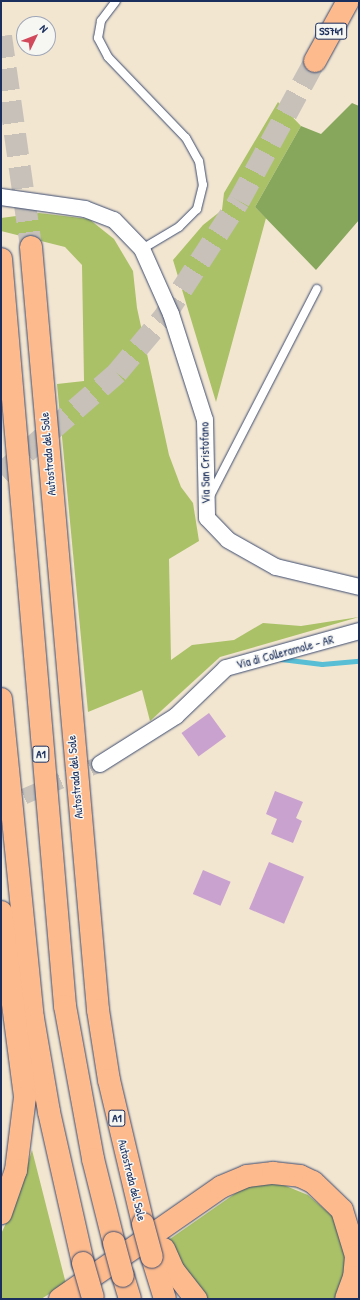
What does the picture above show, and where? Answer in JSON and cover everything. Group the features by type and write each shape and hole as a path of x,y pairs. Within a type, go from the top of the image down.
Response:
{"main road":[{"name":"SS741","path":"315,61 348,1"},
{"name":"Autostrada del Sole","path":"31,248 98,1010 111,1088 158,1253 165,1299"},
{"name":"A1","path":"1,259 65,1006 93,1159 114,1244 130,1299"},
{"path":"1,699 33,1018 49,1112 83,1263 93,1298"},
{"path":"1,912 25,1097 19,1155 1,1213"},
{"path":"60,1299 221,1187 247,1176 273,1173 300,1176 314,1182 342,1210 352,1232 356,1256 354,1277 346,1299"},
{"path":"158,1253 196,1299"}],"street":[{"name":"Via San Cristofano","path":"1,197 85,209 114,220 142,249 171,314 205,420 205,506 207,518 216,529 276,567 359,587"},
{"name":"Via di Colleramole - AR","path":"100,764 176,716 226,668 359,631"}],"lane":[{"path":"116,1 101,21 98,38 108,57 186,138 199,161 203,185 197,209 179,227 142,249"},
{"path":"205,506 316,289"}],"green space":[{"path":"278,102 301,126 255,207 266,218 216,402 173,260 203,225 222,210 224,193"},
{"path":"352,103 359,106 359,220 316,270 255,207 301,126 321,134"},
{"path":"39,213 89,219 114,239 133,271 137,308 169,455 181,487 193,503 199,541 169,559 171,660 192,645 234,640 263,623 301,626 359,617 220,657 150,721 142,690 88,712 57,384 84,381 82,265 65,247 1,231 1,218"},
{"path":"32,1150 66,1284 41,1299 1,1299 1,1234 19,1195"},
{"path":"276,1182 308,1195 338,1221 348,1262 339,1294 335,1299 205,1299 167,1241 246,1186"}],"building":[{"path":"209,713 226,736 199,756 181,733"},
{"path":"275,791 303,802 296,818 302,821 293,843 271,834 277,819 266,814"},
{"path":"269,862 304,877 284,924 249,909"},
{"path":"203,870 231,882 220,906 193,894"}],"waterway":[{"path":"281,659 322,664 359,661"}],"tunnel":[{"path":"1,36 31,247"},
{"path":"1,474 117,373 164,317 239,201 315,61"},
{"path":"2,806 100,764"}]}
